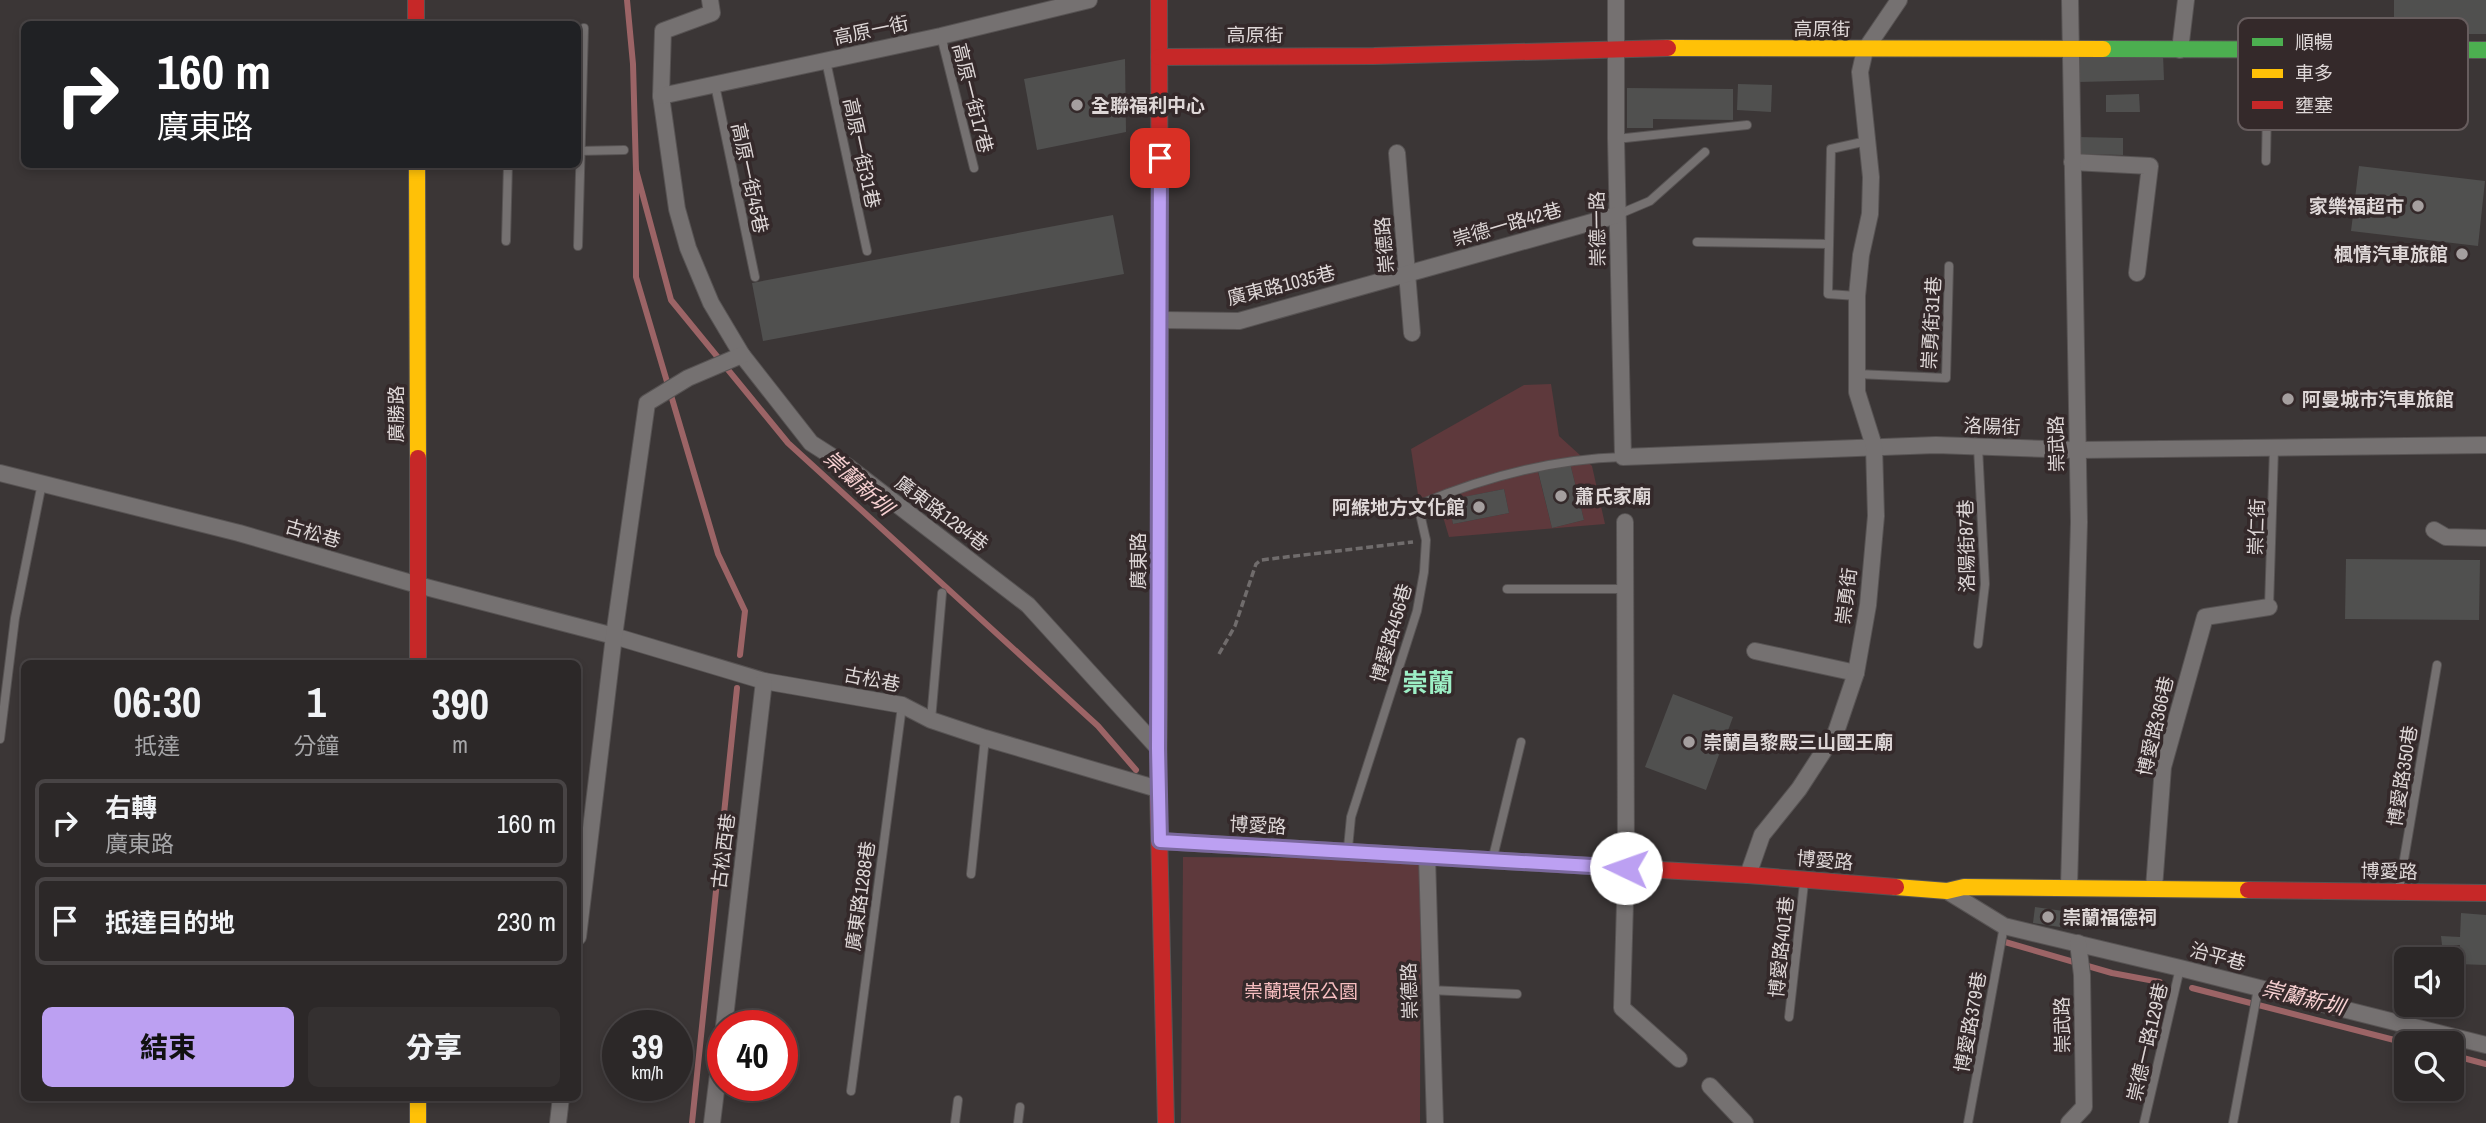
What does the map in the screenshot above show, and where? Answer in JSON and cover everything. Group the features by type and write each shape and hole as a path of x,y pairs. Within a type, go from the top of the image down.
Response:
{"street":[{"path":"416,0 416,21"},
{"name":"廣東路1284巷","path":"710,0 712,13 663,31 661,96 677,209 688,248 711,303 742,355 811,443 847,466 1028,605 1158,748"},
{"name":"高原一街","path":"661,96 941,36 1089,0"},
{"name":"廣東路","path":"1159,0 1161,320 1158,789 1166,1123"},
{"name":"崇德一路","path":"1616,0 1617,215 1623,457"},
{"path":"1865,50 1899,0"},
{"name":"崇武路","path":"2069,887 2079,523 2070,0"},
{"path":"2179,50 2186,0"},
{"name":"高原街","path":"1159,57 1374,56 1616,48 2238,50"},
{"name":"崇勇街","path":"1748,875 1762,835 1799,789 1836,732 1856,673 1868,605 1876,516 1874,446 1857,392 1857,296 1861,255 1870,214 1871,177 1860,72 1865,50"},
{"name":"高原街","path":"2468,50 2486,50"},
{"name":"崇德路","path":"1397,153 1412,333"},
{"path":"2072,162 2150,166 2137,273"},
{"name":"廣勝路","path":"417,168 418,660"},
{"name":"崇德一路42巷","path":"1408,274 1617,215"},
{"name":"廣東路1035巷","path":"1161,320 1239,321 1408,274"},
{"path":"581,912 614,636 647,403 688,377 742,355"},
{"name":"洛陽街","path":"1623,457 1874,446 2077,450 2486,445"},
{"name":"古松巷","path":"0,473 239,533 418,585 614,636 764,681 902,705 931,720 985,738 1158,789"},
{"path":"1625,522 1626,868 1622,1008 1679,1059"},
{"path":"2434,530 2446,537 2486,538"},
{"name":"博愛路366巷","path":"2154,888 2163,766 2205,617 2269,607"},
{"path":"1755,651 1856,673"},
{"name":"古松西巷","path":"726,1010 764,681"},
{"name":"博愛路","path":"1160,841 1748,875 1947,891 1964,887 2069,887 2486,893"},
{"name":"崇德路","path":"1427,857 1434,1123"},
{"name":"治平巷","path":"1947,891 2004,926 2079,948 2180,968 2258,991 2486,1045"},
{"name":"崇武路","path":"2069,1123 2084,1107 2082,975 2079,948"},
{"path":"1710,1086 1745,1123"},
{"path":"418,1101 418,1123"},
{"path":"558,1123 561,1101"},
{"path":"712,1123 715,1101"}],"lane":[{"path":"581,101 584,28"},
{"name":"高原一街17巷","path":"941,36 974,168"},
{"name":"高原一街31巷","path":"826,61 867,251"},
{"name":"高原一街45巷","path":"715,85 755,277"},
{"path":"1616,138 1747,125"},
{"path":"2266,161 2267,130"},
{"path":"1857,296 1828,294 1831,149 1867,141"},
{"path":"581,150 624,150"},
{"path":"1617,215 1650,201 1705,152"},
{"path":"506,242 508,168"},
{"path":"578,246 579,168"},
{"path":"1697,243 1829,244"},
{"name":"崇勇街31巷","path":"1857,374 1946,378 1949,266"},
{"name":"洛陽街87巷","path":"1978,447 1985,584 1978,644"},
{"name":"崇仁街","path":"2269,607 2274,447"},
{"name":"博愛路456巷","path":"1348,852 1351,817 1417,611 1426,540 1418,505 1460,487 1584,458 1623,457"},
{"path":"0,739 15,618 42,483"},
{"path":"1507,589 1624,589"},
{"path":"931,720 942,593"},
{"name":"博愛路350巷","path":"2399,892 2437,665"},
{"name":"廣東路1288巷","path":"850,1091 902,705"},
{"path":"971,874 985,738"},
{"path":"1492,860 1521,742"},
{"name":"博愛路401巷","path":"1789,1017 1804,880"},
{"name":"博愛路379巷","path":"1968,1123 2004,926"},
{"name":"崇德一路129巷","path":"2144,1123 2180,968"},
{"path":"1429,990 1517,995"},
{"path":"2233,1123 2258,991"},
{"path":"954,1123 958,1100"},
{"path":"1018,1123 1020,1107"}],"path":[{"path":"1219,654 1235,626 1256,564 1261,560 1426,540"}],"green space":[{"path":"1551,384 1559,436 1592,466 1605,524 1449,537 1439,503 1419,501 1411,449 1524,385","holes":["1570,463 1584,520 1552,528 1538,472","1504,489 1509,513 1453,524 1449,500"]},
{"name":"崇蘭環保公園","path":"1183,857 1421,859 1420,1123 1181,1123"}],"building":[{"path":"2394,0 2486,0 2486,34 2468,34 2468,18 2394,18"},
{"path":"2163,54 2164,80 2078,82 2077,55"},
{"name":"全聯福利中心","path":"1125,59 1126,132 1037,150 1024,79"},
{"path":"1738,84 1772,85 1771,112 1737,110"},
{"path":"1627,88 1733,89 1733,120 1653,119 1653,128 1627,128"},
{"path":"2139,94 2140,112 2106,112 2106,95"},
{"path":"2078,137 2123,138 2123,155 2077,154"},
{"name":"家樂福超市","path":"2359,166 2485,181 2478,246 2351,231"},
{"path":"1113,215 1124,274 763,341 752,283"},
{"name":"蕭氏家廟","path":"1570,463 1584,520 1552,528 1538,471"},
{"name":"阿緱地方文化館","path":"1504,489 1509,513 1453,524 1448,500"},
{"path":"2346,559 2480,560 2479,620 2345,619"},
{"name":"崇蘭昌黎殿三山國王廟","path":"1673,694 1733,717 1706,790 1645,767"},
{"name":"崇蘭福德祠","path":"2035,907 2063,911 2060,927 2033,923"},
{"path":"2461,913 2486,915 2486,965 2464,964 2464,947 2442,945 2441,936 2460,937"}],"waterway":[{"name":"崇蘭新圳","path":"627,0 633,64 636,277 718,554 745,611 740,655"},
{"name":"崇蘭新圳","path":"636,170 671,300 788,443 1098,726 1136,770"},
{"name":"崇蘭新圳","path":"692,1123 737,688"},
{"name":"崇蘭新圳","path":"2005,942 2112,973 2160,982"},
{"name":"崇蘭新圳","path":"2192,988 2394,1040"},
{"name":"崇蘭新圳","path":"2464,1058 2486,1064"}],"traffic: fast":[{"path":"2103,49 2238,49"},
{"path":"2468,50 2486,50"},
{"path":"1159,705 1160,429"}],"traffic: slow":[{"path":"1668,48 2103,49"},
{"path":"417,168 418,458"},
{"path":"1160,841 1539,863"},
{"path":"1896,887 1947,891 1964,887 2248,890"},
{"path":"418,1101 418,1123"}],"traffic: jam":[{"path":"416,0 416,21"},
{"path":"1159,0 1160,429"},
{"path":"1159,57 1374,56 1668,48"},
{"path":"418,458 418,660"},
{"path":"1159,705 1158,789 1166,1123"},
{"path":"1539,863 1896,887"},
{"path":"2248,890 2486,893"}],"place":[{"name":"全聯福利中心","path":"1077,105"},
{"name":"家樂福超市","path":"2418,206"},
{"name":"楓情汽車旅館","path":"2462,254"},
{"name":"阿曼城市汽車旅館","path":"2288,399"},
{"name":"蕭氏家廟","path":"1561,496"},
{"name":"阿緱地方文化館","path":"1479,507"},
{"name":"崇蘭昌黎殿三山國王廟","path":"1689,742"},
{"name":"崇蘭福德祠","path":"2048,917"}],"district":[{"name":"崇蘭","path":"1428,683"}],"route":[{"path":"1160,158 1160,841 1626,868"}]}
